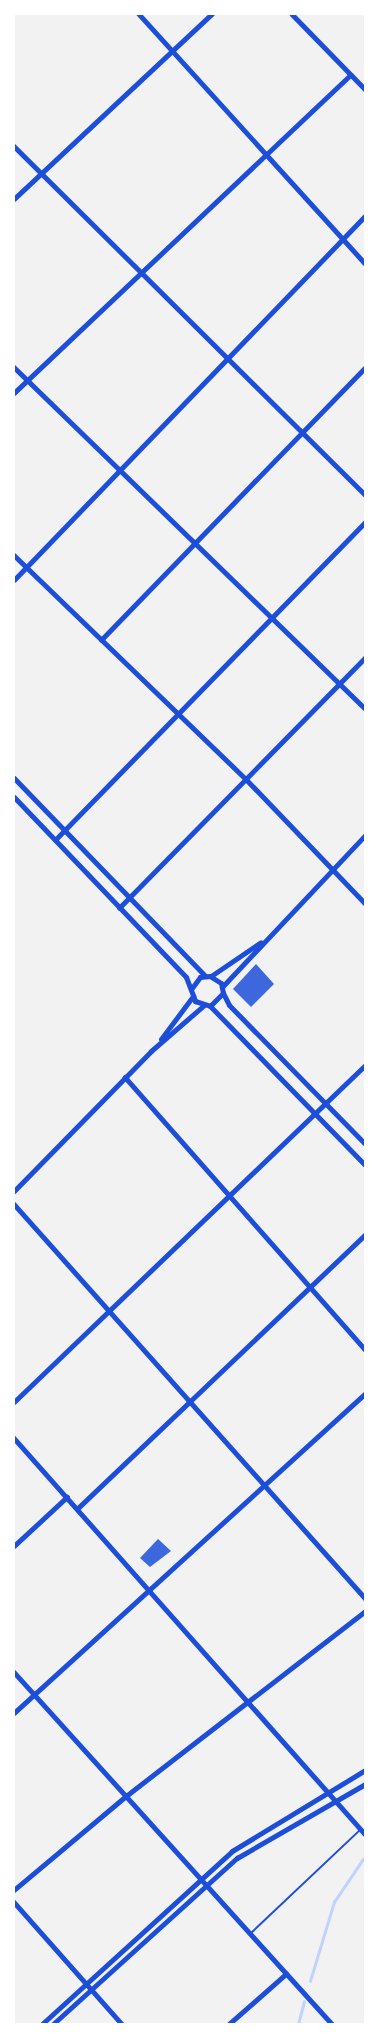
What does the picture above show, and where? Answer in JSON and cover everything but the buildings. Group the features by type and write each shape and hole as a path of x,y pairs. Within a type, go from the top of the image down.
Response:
{"street":[{"path":"139,14 174,49 265,154 365,263"},
{"path":"14,199 212,14"},
{"path":"292,14 365,89"},
{"path":"14,394 350,75"},
{"path":"14,146 365,495"},
{"path":"14,580 365,216"},
{"path":"14,367 365,708"},
{"path":"101,640 365,368"},
{"path":"54,840 365,522"},
{"path":"14,555 246,780 334,868 365,903"},
{"path":"119,908 365,658"},
{"path":"14,778 128,899 222,990 228,1005 365,1144"},
{"path":"14,797 192,988 192,996 151,1051"},
{"path":"210,1006 261,942 365,835"},
{"path":"192,988 261,942"},
{"path":"192,996 203,1006"},
{"path":"14,1191 151,1051 203,1006 210,1006 365,1165"},
{"path":"14,1402 365,1065"},
{"path":"125,1077 365,1349"},
{"path":"14,1204 108,1313 365,1598"},
{"path":"77,1508 311,1289 365,1235"},
{"path":"14,1712 148,1588 365,1394"},
{"path":"14,1438 329,1791 365,1834"},
{"path":"14,1546 66,1497"},
{"path":"14,1890 126,1796 365,1611"},
{"path":"14,1672 332,2024"},
{"path":"42,2024 200,1879 248,1838 365,1770"},
{"path":"53,2024 253,1846 365,1784"},
{"path":"14,1902 122,2024"},
{"path":"229,2024 286,1974"}],"lane":[{"path":"250,1934 361,1829"}],"waterway":[{"path":"310,1981 334,1902 363,1859"},
{"path":"298,2024 304,2002"}]}
